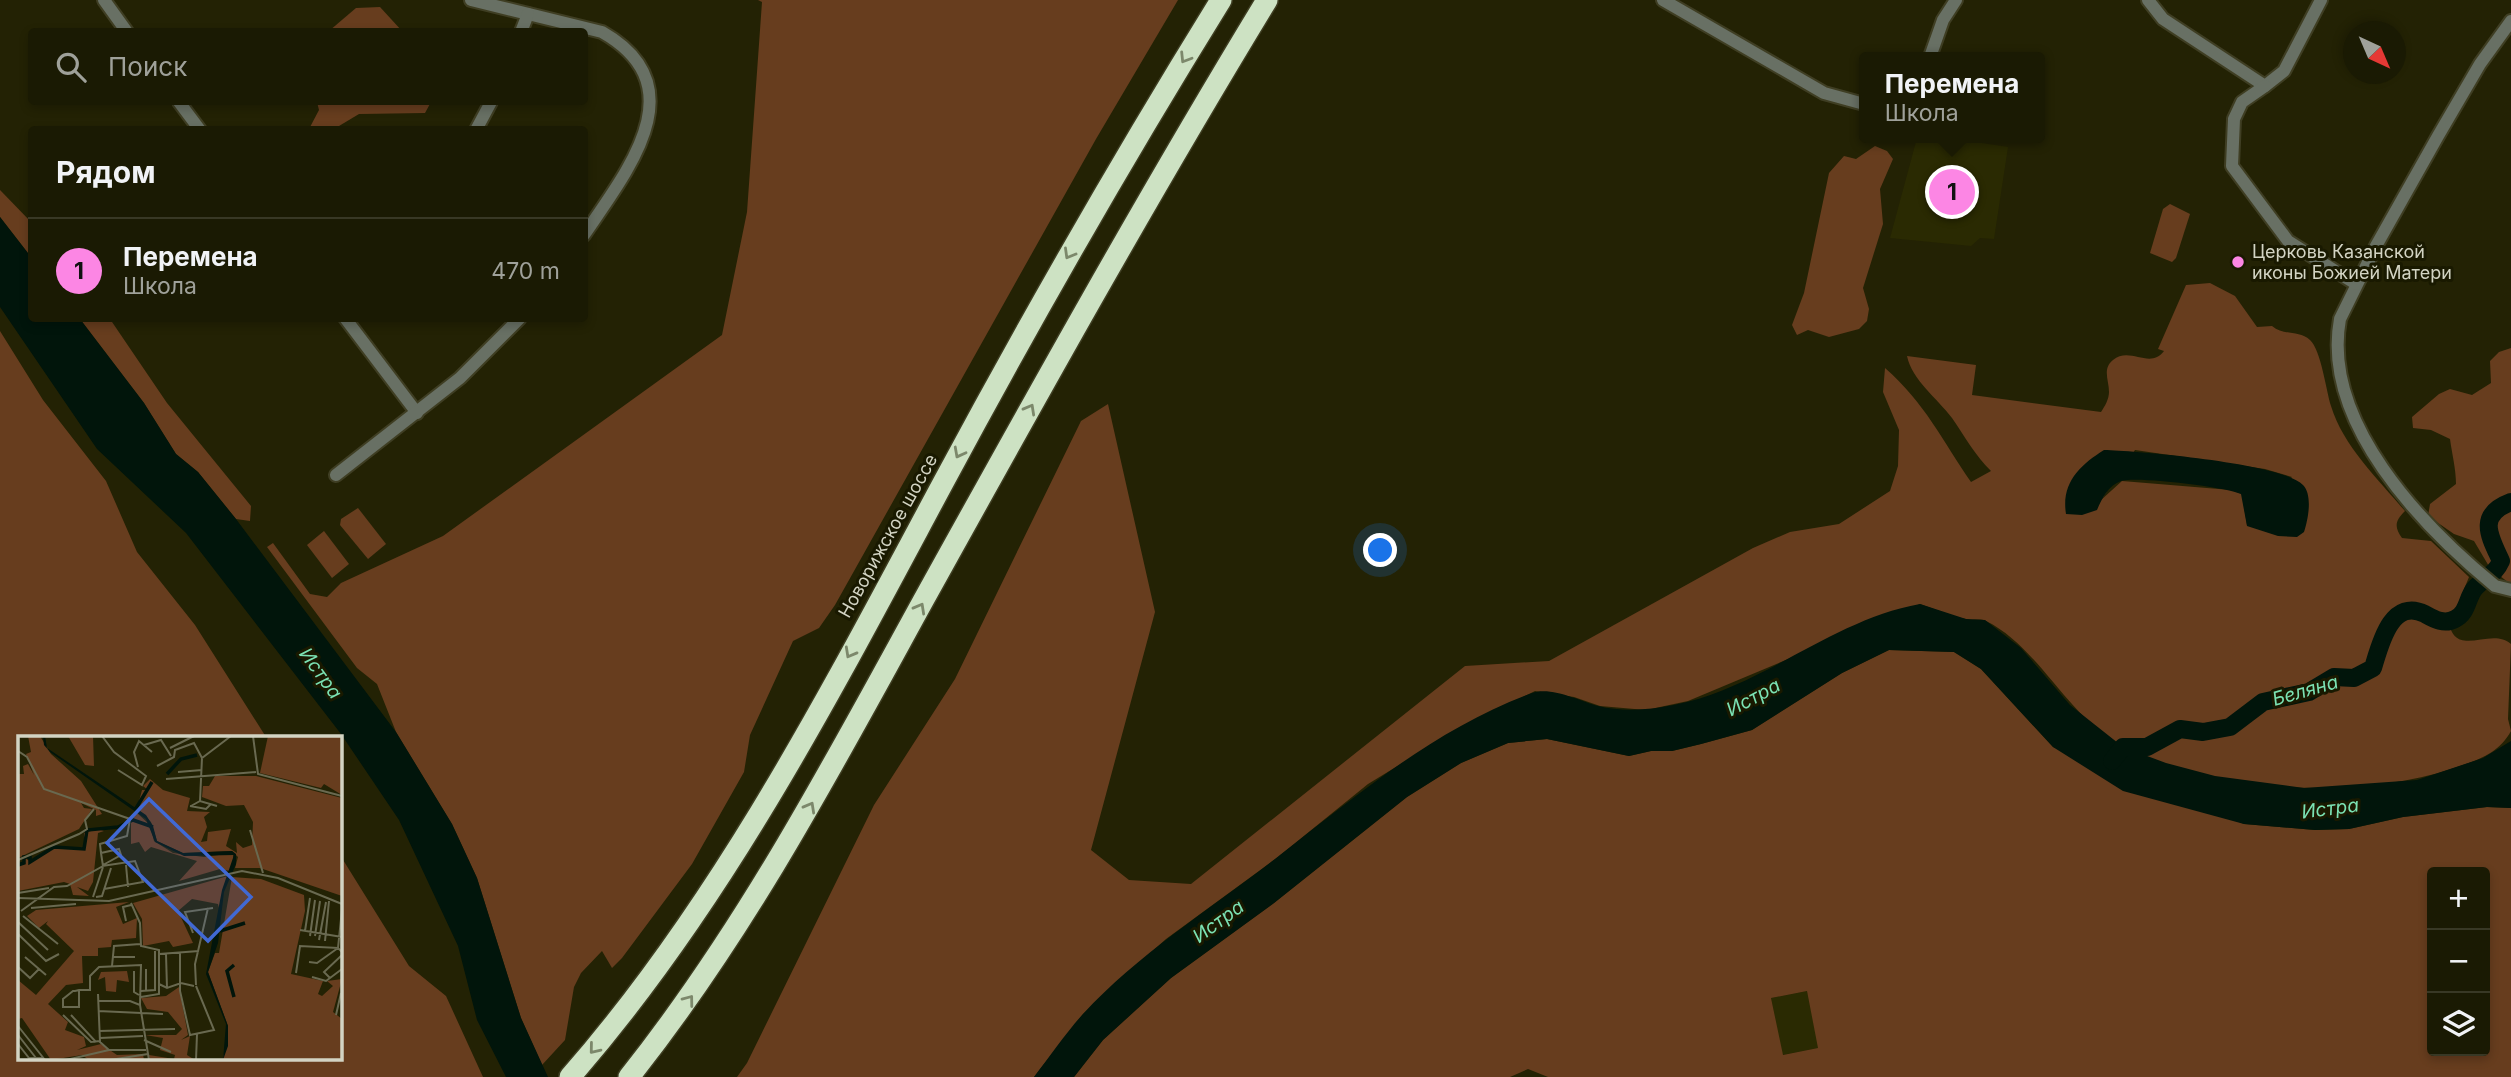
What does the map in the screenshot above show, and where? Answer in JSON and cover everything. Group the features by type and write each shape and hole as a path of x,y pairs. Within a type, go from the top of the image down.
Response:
{"highway":[{"name":"Новорижское шоссе","path":"570,1077 617,1020 707,895 807,730 1026,330 1221,0"},
{"path":"629,1077 694,993 782,857 1111,263 1267,0"}],"street":[{"path":"104,0 124,28"},
{"path":"471,0 585,28"},
{"path":"1663,0 1824,93 1859,103"},
{"path":"1932,52 1943,20 1956,0"},
{"path":"2148,0 2163,19 2265,86"},
{"path":"2321,0 2284,71 2242,102 2234,119 2232,166 2288,241 2356,284"},
{"path":"523,28 528,15"},
{"path":"2511,22 2480,64 2356,284 2340,319 2336,337 2337,367 2344,396 2386,470 2421,519 2495,586 2511,590"},
{"path":"588,29 602,32 621,43 644,69 650,86 647,124 635,152 588,228"},
{"path":"181,105 197,126"},
{"path":"478,126 489,105"},
{"path":"348,322 417,413"},
{"path":"336,475 468,371 516,322"}],"shaded area":[{"path":"758,0 1178,0 1096,139 835,605 819,628 793,641 750,735 744,772 692,864 612,968 602,951 581,973 574,987 565,1040 542,1065 521,1018 477,878 452,824 396,732 377,684 357,668 267,547 273,543 310,594 327,597 341,583 443,536 722,335 747,212 762,2"},
{"path":"380,7 399,28 333,28 356,8"},
{"path":"318,105 429,105 425,113 359,114 339,126 311,126 319,110"},
{"path":"1916,143 1982,143 2008,147 1994,239 1980,238 1971,246 1890,238"},
{"path":"1875,146 1887,151 1893,159 1880,189 1883,224 1863,288 1869,309 1867,321 1859,329 1829,337 1808,330 1797,335 1792,325 1804,293 1829,173 1844,156 1856,159"},
{"path":"0,190 28,219 28,253 0,217"},
{"path":"2170,204 2190,214 2176,258 2172,262 2150,253 2163,209"},
{"path":"2210,283 2235,296 2257,327 2272,326 2310,340 2317,352 2331,406 2344,435 2405,511 2397,524 2402,538 2431,541 2469,577 2456,609 2448,616 2451,630 2457,638 2464,641 2493,638 2511,644 2508,719 2511,731 2493,751 2451,769 2414,779 2373,785 2285,787 2198,774 2158,762 2123,747 2103,734 2069,701 2022,647 1986,621 1960,618 1920,604 1688,701 1646,710 1600,706 1574,697 1535,691 1460,728 1368,784 1278,857 1166,939 1083,1014 1034,1077 737,1077 747,1063 874,805 955,679 1081,421 1108,404 1155,612 1091,850 1129,880 1191,884 1465,666 1549,661 1753,548 1790,532 1839,524 1890,491 1898,466 1899,430 1883,392 1885,368 1922,408 1971,482 1991,471 1952,418 1919,381 1907,356 1976,365 1972,395 2101,412 2109,395 2107,371 2110,363 2119,356 2146,359 2158,356 2164,351 2158,349 2186,285","holes":["2135,450 2265,469 2292,477 2247,525 2242,494 2231,490 2122,481 2101,500"]},
{"path":"82,322 112,322 167,403 251,506 250,521 236,519 198,472 176,454 144,403"},
{"path":"0,331 43,400 106,481 137,552 195,625 265,736 18,736 18,1060 341,1060 341,857 409,966 446,996 483,1077 0,1077"},
{"path":"2511,348 2509,583 2490,568 2474,541 2454,534 2428,516 2430,504 2456,484 2454,461 2450,439 2431,430 2413,428 2412,417 2439,394 2450,389 2472,395 2491,383 2490,361 2499,352"},
{"path":"358,508 386,544 368,559 340,525 341,519"},
{"path":"324,531 349,564 332,578 307,545"},
{"path":"1889,650 1954,652 1981,669 2053,747 2244,824 2315,830 2349,829 2403,817 2487,807 2511,808 2511,1077 1548,1077 1528,1069 1510,1077 1074,1077 1103,1040 1171,978 1274,903 1407,797 1461,763 1508,743 1547,739 1629,756 1651,751 1672,751 1752,730 1842,673","holes":["1807,991 1818,1048 1783,1055 1771,998"]},
{"path":"1807,991 1819,1048 1782,1055 1771,998"}],"water":[{"name":"Истра","path":"0,217 28,253 28,322 82,322 144,403 176,454 198,472 236,519 396,732 452,824 477,878 521,1018 548,1077 506,1077 477,1020 458,946 399,820 341,734 186,533 97,449 0,307"},
{"path":"2104,450 2208,460 2268,470 2290,477 2303,485 2308,495 2304,532 2297,537 2278,536 2247,526 2241,494 2218,488 2162,481 2121,481 2109,489 2097,510 2082,515 2066,514 2069,484 2087,462"},
{"name":"Истра","path":"1920,604 1966,619 1985,620 2021,648 2070,705 2123,747 2166,763 2215,776 2304,788 2417,780 2483,758 2511,741 2511,808 2487,807 2403,817 2349,829 2315,830 2244,824 2123,791 2053,747 1981,669 1954,652 1889,650 1842,673 1752,730 1701,744 1672,751 1651,751 1629,756 1547,739 1508,743 1461,763 1407,797 1274,903 1171,978 1103,1040 1074,1077 1034,1077 1083,1014 1153,950 1369,786 1464,724 1540,691 1565,695 1598,706 1632,710 1687,702 1746,680 1860,623"}],"waterway":[{"name":"Беляна","path":"2112,761 2123,747 2147,747 2180,729 2203,732 2230,727 2263,702 2309,692 2334,677 2354,678 2373,668 2389,626 2404,612 2413,610 2443,621 2451,621 2459,616 2475,588 2499,566 2501,561 2490,535 2490,520 2493,513 2511,502"}],"place":[{"name":"Перемена","path":"1952,192"},
{"name":"Церковь Казанской иконы Божией Матери","path":"2238,262"}]}
